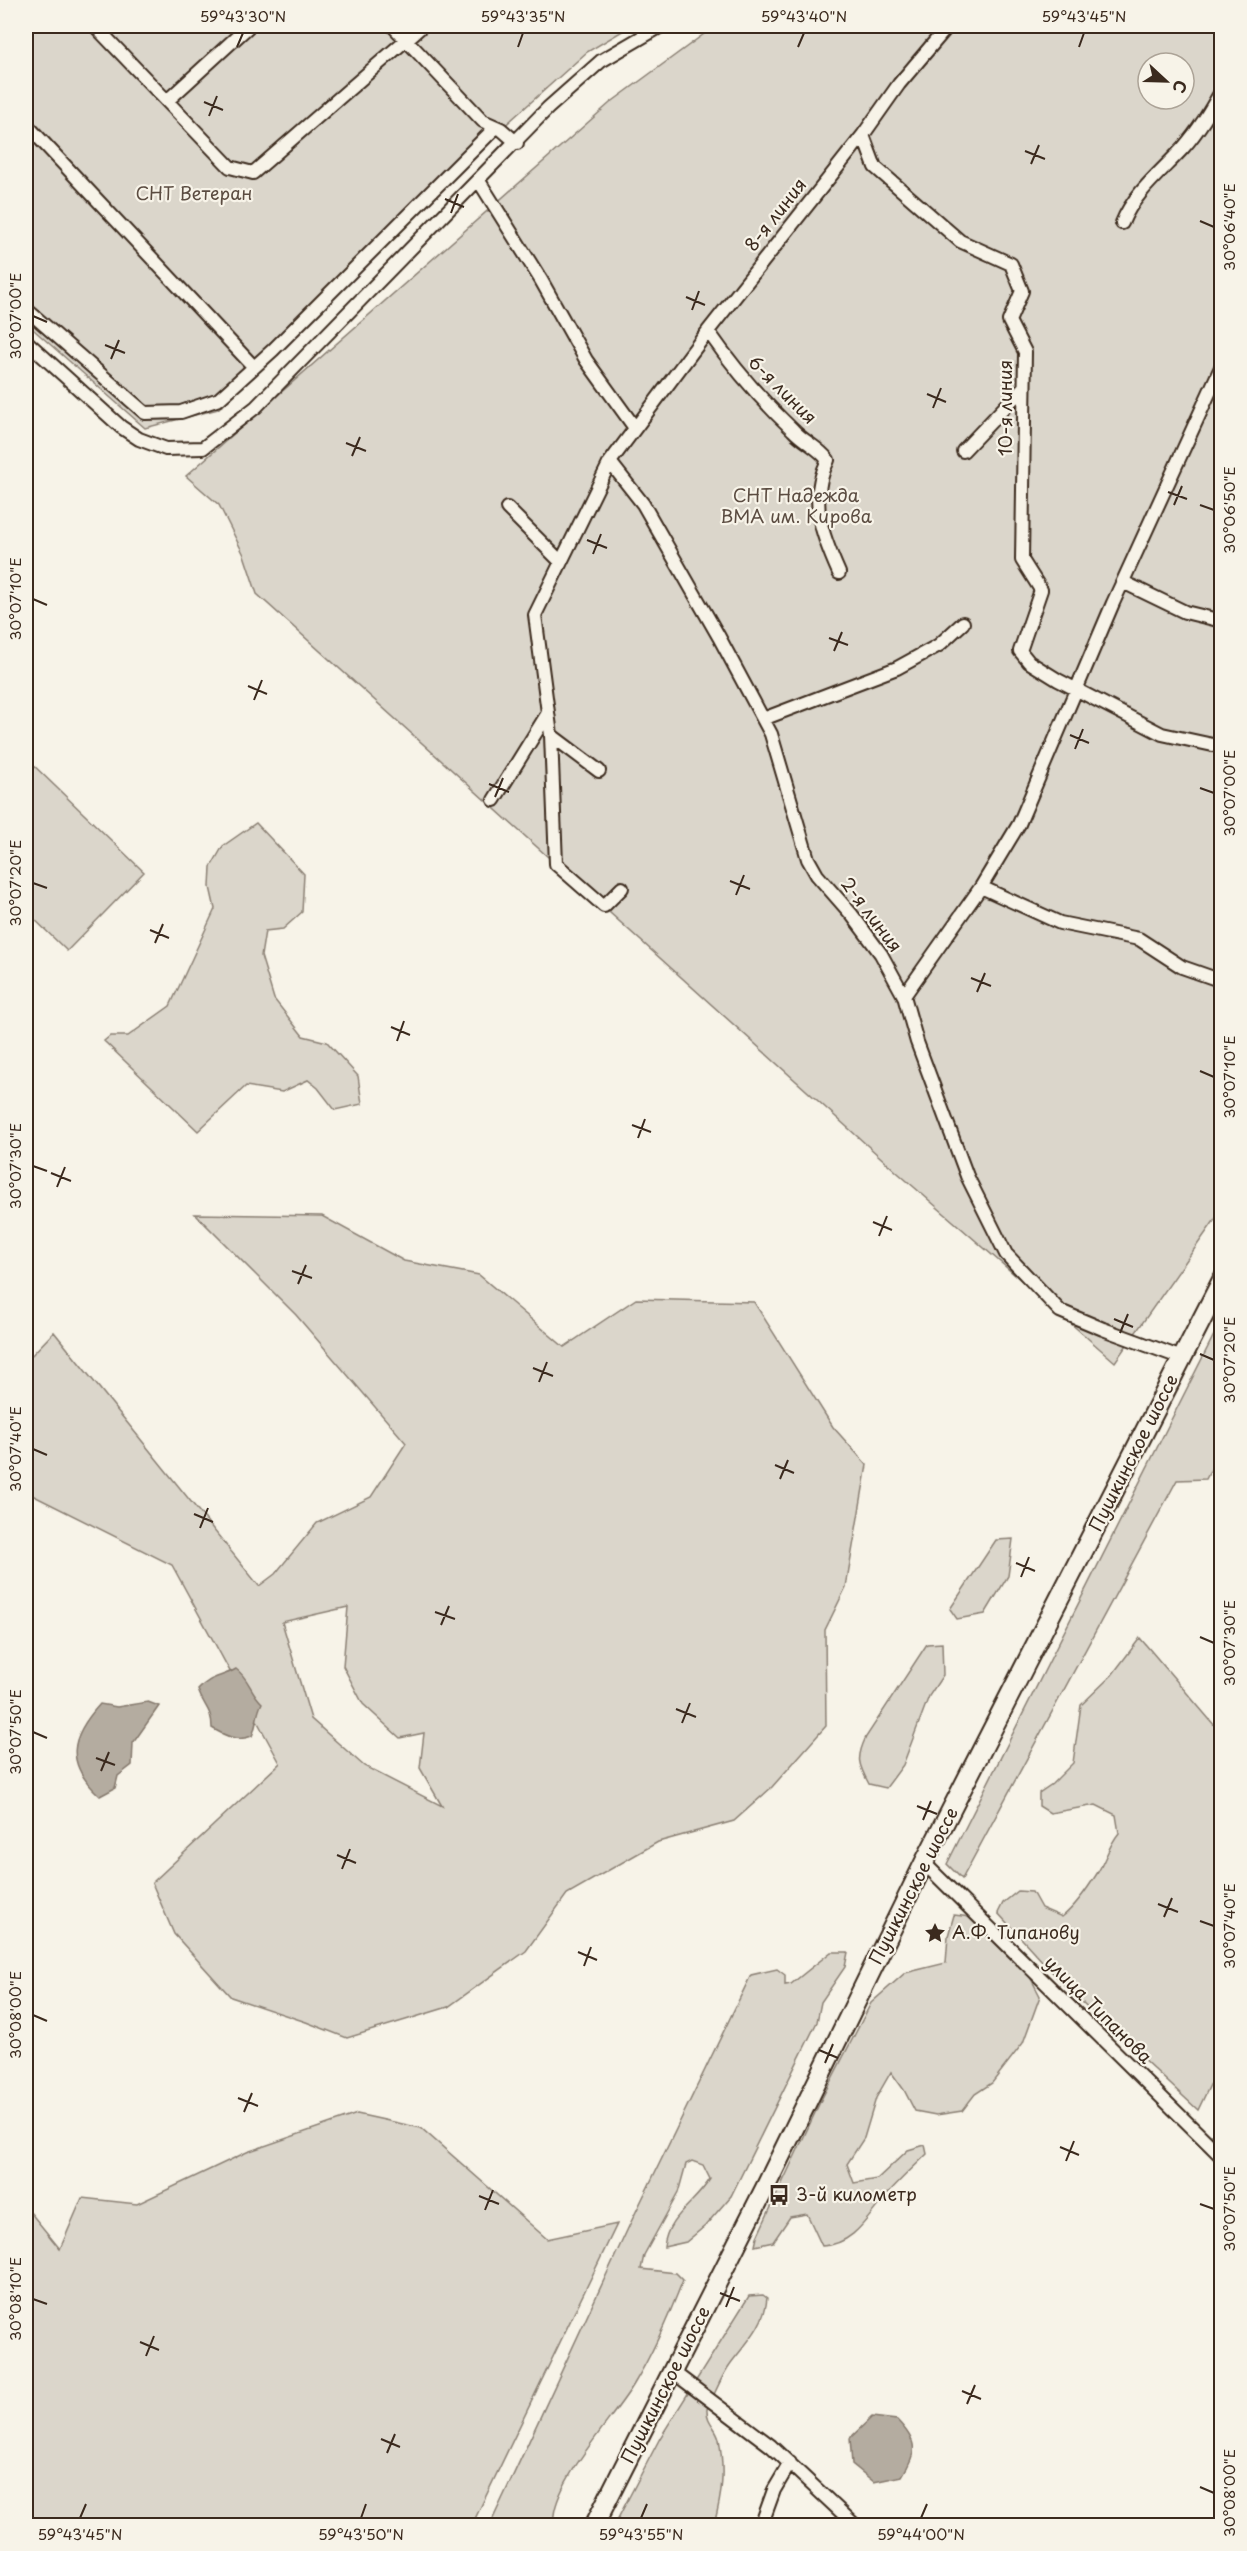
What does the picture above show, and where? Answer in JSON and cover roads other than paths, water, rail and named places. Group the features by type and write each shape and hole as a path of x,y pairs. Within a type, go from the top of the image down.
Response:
{"main road":[{"name":"Пушкинское шоссе","path":"594,2526 673,2372 924,1863 1221,1280"}],"street":[{"path":"95,26 230,167 253,173 405,38 422,26"},
{"path":"167,101 249,26"},
{"path":"393,26 483,121 496,127 517,143"},
{"path":"26,341 122,427 139,439 166,450 203,448 256,407 517,143 548,108 601,61 661,26"},
{"name":"8-я линия","path":"635,428 708,331 864,135 899,84 948,26"},
{"path":"1122,223 1126,212 1148,185 1202,125 1221,90"},
{"path":"26,124 253,366"},
{"path":"26,309 145,413 181,412 219,399 273,350 496,127"},
{"name":"10-я линия","path":"864,135 875,167 960,241 1011,264 1022,291 1009,321 1025,352 1022,560 1041,590 1020,651 1029,662 1076,689"},
{"path":"479,181 541,280 586,360 635,428 610,462 535,615 551,735 556,864 604,906 621,888"},
{"name":"6-я линия","path":"708,331 735,369 759,396 795,433 819,448 828,460 821,474 816,494 823,538 839,573"},
{"path":"904,996 981,887 1019,824 1123,582 1221,365"},
{"path":"963,451 1024,387"},
{"name":"2-я линия","path":"610,462 643,504 771,734 808,859 817,875 882,954 904,996 917,1042 967,1176 1006,1254 1060,1311 1182,1358"},
{"path":"507,508 561,562"},
{"path":"1123,582 1185,612 1221,621"},
{"path":"763,719 897,668 939,645 963,622"},
{"path":"1076,689 1162,734 1221,747"},
{"path":"494,800 548,713"},
{"path":"551,735 598,771"},
{"path":"981,887 1060,923 1139,939 1182,967 1221,981"},
{"name":"улица Типанова","path":"924,1863 1221,2157"},
{"path":"673,2372 744,2424 790,2463 856,2526"},
{"path":"761,2526 774,2490 790,2463"}],"place":[{"name":"А.Ф. Типанову","path":"935,1933"},
{"name":"3-й километр","path":"779,2195"}],"park label":[{"name":"СНТ Ветеран","path":"194,194"},
{"name":"СНТ Надежда ВМА им. Кирова","path":"796,506"}]}
